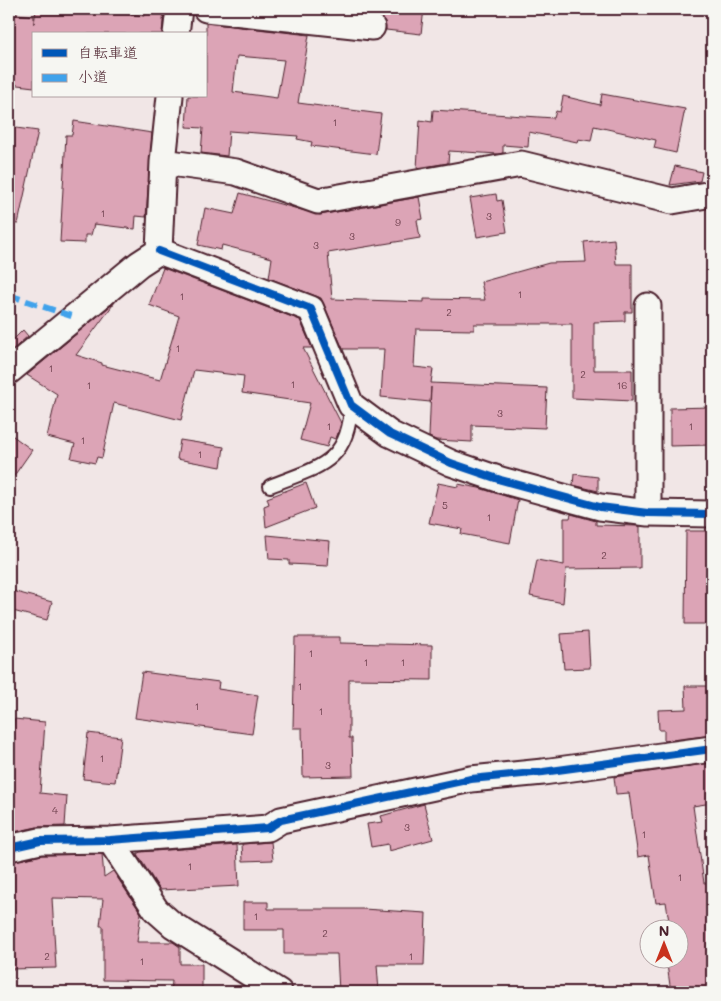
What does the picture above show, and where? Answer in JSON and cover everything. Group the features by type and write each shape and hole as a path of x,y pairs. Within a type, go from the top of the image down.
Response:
{"street":[{"path":"176,32 178,9"},
{"path":"206,9 372,27"},
{"path":"159,251 163,162 170,98"},
{"path":"163,162 236,172 318,201 521,164 672,202 712,194"},
{"path":"9,371 139,264 159,251"},
{"path":"159,251 311,310 351,405 390,434 451,463 501,480 600,507 648,512 712,514"},
{"path":"648,306 648,512"},
{"path":"9,848 40,841 110,840 268,828 281,820 471,778 543,772 712,749"},
{"path":"110,840 156,910 173,925 279,992"}],"lane":[{"path":"270,486 330,460 346,438 350,425 351,405"}],"building":[{"path":"36,9 66,11 67,9 89,9 144,16 144,9 164,9 162,32 32,32 32,87 9,84 9,13 34,16 34,24"},
{"path":"381,9 424,9 421,34 386,30 385,22 380,15"},
{"path":"206,23 309,35 298,103 381,114 376,154 311,146 312,142 297,139 298,136 229,131 227,156 201,153 203,128 186,127 188,98 208,98 208,32 206,32","holes":["237,56 284,60 277,98 233,92"]},
{"path":"602,94 685,109 676,153 654,148 656,140 594,126 591,141 578,139 577,142 529,132 528,147 503,145 503,153 498,154 449,151 448,163 417,168 420,120 432,122 433,110 554,118 556,111 560,112 563,96 600,105"},
{"path":"74,121 152,133 146,217 136,216 135,229 94,224 91,235 85,235 85,243 60,242 66,135 72,135"},
{"path":"9,127 38,131 18,224 9,223"},
{"path":"675,166 702,172 700,181 670,185"},
{"path":"240,193 320,215 419,197 423,219 417,220 420,238 328,253 332,299 424,302 424,299 485,300 481,282 549,263 586,262 584,242 614,239 616,264 632,264 632,312 625,312 625,321 594,322 594,370 632,370 632,401 572,398 572,324 474,324 474,330 416,329 414,367 433,369 431,383 547,388 545,428 472,425 472,442 436,440 429,437 431,387 430,402 381,397 384,349 343,349 321,298 269,278 272,258 222,245 221,250 198,245 205,208 234,214"},
{"path":"496,194 497,201 502,200 507,232 477,237 470,198"},
{"path":"163,268 300,320 312,348 303,348 341,423 337,436 335,439 330,437 327,447 300,440 310,403 242,393 244,376 194,370 181,420 114,403 102,458 97,457 95,463 71,458 75,444 47,437 57,394 27,375 115,302 76,355 102,363 102,365 160,380 179,316 149,305"},
{"path":"23,330 28,336 9,353 9,344"},
{"path":"712,407 712,445 670,446 670,408"},
{"path":"9,433 32,450 9,483"},
{"path":"180,440 224,447 221,467 177,459"},
{"path":"574,474 598,477 598,491 573,485"},
{"path":"306,483 315,508 266,527 264,506 269,504 267,498"},
{"path":"438,483 458,487 458,484 479,488 518,500 510,543 461,534 462,529 429,523"},
{"path":"571,514 596,521 596,525 640,526 640,568 566,569 563,603 530,596 537,560 564,565 564,518 570,518"},
{"path":"686,531 712,531 712,624 685,624"},
{"path":"267,535 330,541 328,566 289,564 289,560 269,559"},
{"path":"9,590 52,602 47,620 9,610"},
{"path":"588,632 590,668 564,669 561,634"},
{"path":"295,637 340,637 340,643 432,645 432,680 349,679 349,738 352,738 353,776 303,777 302,728 293,728"},
{"path":"142,672 219,682 218,689 258,695 252,734 135,718"},
{"path":"685,686 712,686 712,735 664,741 664,730 659,730 658,710 686,709"},
{"path":"14,719 45,722 40,793 67,796 65,826 37,827 9,833 9,743 12,744"},
{"path":"88,733 121,737 115,782 83,779"},
{"path":"712,763 712,803 693,806 704,883 712,882 712,992 671,992 667,968 688,968 688,918 668,918 666,902 656,903 649,855 638,857 629,793 616,794 614,777"},
{"path":"424,804 433,839 389,851 388,844 371,847 367,824 383,822 381,816"},
{"path":"271,842 273,860 243,861 242,844"},
{"path":"237,845 239,886 160,890 137,854 140,852"},
{"path":"102,854 104,877 113,871 141,913 137,942 173,942 180,947 180,964 202,964 202,992 171,992 172,981 103,980 103,926 100,926 103,899 52,898 56,968 9,969 9,862 42,855"},
{"path":"243,902 268,902 268,909 363,909 426,913 424,965 377,965 379,992 339,992 337,954 284,954 284,930 243,930"}],"marked path":[{"path":"9,295 74,317"}],"cycle path":[{"path":"159,251 311,309 351,405 390,434 451,463 501,480 600,507 648,513 712,514"},
{"path":"9,848 40,841 110,840 268,828 281,820 471,779 543,772 712,749"}]}
